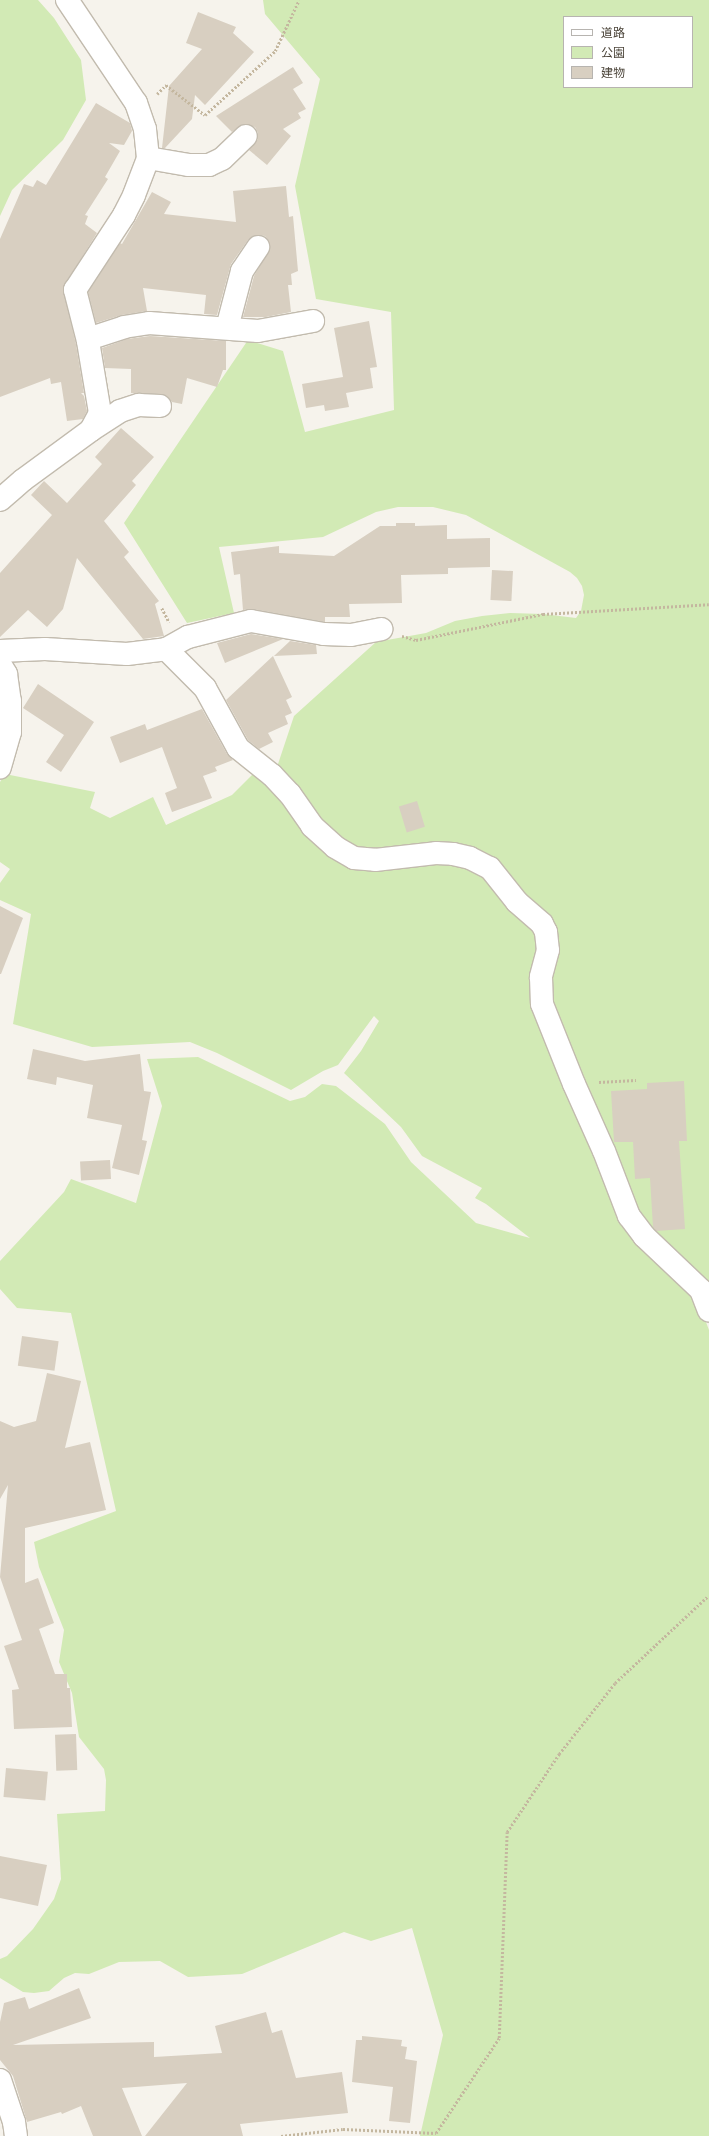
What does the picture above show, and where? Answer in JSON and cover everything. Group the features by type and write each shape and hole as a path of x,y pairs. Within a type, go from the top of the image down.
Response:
{"street":[{"path":"67,0 136,103 145,129 148,158 134,195 124,215 75,290 88,339 100,412 91,430"},
{"path":"148,158 189,165 209,165 222,159 246,136"},
{"path":"227,328 242,271 258,247"},
{"path":"88,339 124,327 149,323 258,331 313,321"},
{"path":"0,500 23,480 91,430 120,411 139,405 160,406"},
{"path":"0,651 45,648 127,654 166,649 188,637 251,621 324,634 351,635 381,628"},
{"path":"166,649 205,688 238,748 272,775 290,794 312,826 335,847 354,858 374,860 436,853 453,854 470,858 490,868 517,902 542,924 546,932 548,950 541,976 542,1004 574,1084 604,1150 629,1216 644,1236 701,1290 709,1311"},
{"path":"0,664 6,674 10,732 3,764 0,768"},
{"path":"0,2080 14,2122 16,2136"}],"path":[{"path":"139,113 166,85 205,115 275,51 299,0"},
{"path":"381,628 416,640 543,614 709,604"},
{"path":"574,1084 636,1080"},
{"path":"281,2136 342,2129 436,2133 499,2038 507,1832 559,1754 615,1683 707,1598"}],"green space":[{"path":"0,0 38,0 54,18 81,60 86,100 63,140 12,190 0,216"},
{"path":"263,0 709,0 709,1298 648,1232 546,999 552,937 494,864 358,853 326,833 276,770 294,716 376,642 426,633 455,621 482,616 510,613 543,614 576,618 581,611 584,595 582,586 577,578 570,572 466,515 433,507 398,507 376,512 323,537 219,547 234,613 187,623 124,523 248,340 283,351 305,432 394,410 391,312 316,299 295,186 320,79 265,14"},
{"path":"255,772 267,780 318,842 430,858 485,873 533,929 536,938 536,962 599,1155 696,1296 709,1330 709,2136 420,2136 443,2035 412,1928 371,1941 344,1932 242,1974 188,1977 160,1961 119,1962 89,1974 75,1973 64,1978 49,1991 34,1993 23,1992 0,1978 0,1959 7,1956 33,1929 54,1899 61,1879 57,1814 105,1811 106,1780 104,1769 79,1737 72,1693 59,1662 64,1630 39,1567 34,1542 116,1511 71,1313 17,1308 0,1289 0,1261 64,1192 71,1179 136,1203 162,1106 147,1059 198,1057 290,1101 305,1097 322,1084 336,1086 385,1124 411,1162 476,1223 530,1238 486,1204 475,1198 482,1188 422,1156 401,1127 344,1073 361,1051 379,1021 374,1016 338,1065 323,1071 291,1090 217,1053 190,1042 92,1047 13,1024 31,914 0,900 0,883 10,869 0,862 0,782 5,774 95,792 90,808 110,818 153,797 166,825 232,795"}],"building":[{"path":"198,12 236,27 233,33 254,52 205,105 195,95 192,119 165,148 162,148 169,86 202,49 186,43"},
{"path":"293,67 303,83 293,89 306,109 298,113 301,118 283,129 291,136 267,165 249,150 258,139 258,133 255,127 243,124 232,132 216,116"},
{"path":"96,103 130,123 132,131 124,145 109,143 120,151 105,177 108,179 85,215 88,216 85,224 97,233 63,288 76,344 84,393 81,393 84,396 87,411 83,419 67,421 61,382 51,384 50,378 0,397 0,239 24,184 33,187 37,180 46,185"},
{"path":"286,186 289,217 293,216 298,271 291,274 292,285 288,285 291,312 266,317 243,317 254,276 270,248 269,241 265,236 258,235 248,240 231,264 217,315 204,314 206,295 143,288 147,311 122,315 96,323 88,292 120,243 122,244 152,192 171,202 164,214 236,222 233,191"},
{"path":"369,321 377,367 370,368 373,388 346,393 349,407 325,411 324,405 306,408 302,384 343,377 334,328"},
{"path":"150,336 226,341 226,370 223,370 217,387 187,378 182,404 172,402 167,396 161,394 131,393 131,369 105,368 102,348 127,339"},
{"path":"121,428 154,457 132,481 136,485 104,521 129,552 124,557 159,601 155,604 164,636 143,639 77,558 63,609 47,627 28,610 0,637 0,573 52,515 31,495 44,481 67,503 102,464 95,457"},
{"path":"396,523 415,523 415,526 447,525 447,539 490,538 490,567 448,568 448,574 401,575 402,603 349,604 350,617 325,617 325,622 253,609 243,610 240,574 234,575 231,552 279,546 279,553 334,556 380,526 396,526"},
{"path":"492,570 513,571 511,601 490,600"},
{"path":"251,634 283,639 225,663 217,643"},
{"path":"290,641 316,645 317,654 274,656"},
{"path":"273,656 292,697 286,700 292,713 285,716 288,724 268,733 273,742 259,749 248,740 226,700"},
{"path":"38,684 94,722 61,772 46,762 64,735 23,708"},
{"path":"202,709 227,754 233,760 215,767 217,771 203,776 212,798 172,812 165,793 177,788 162,747 120,763 110,737 145,724 147,730"},
{"path":"417,801 425,827 407,832 399,807"},
{"path":"0,906 23,918 1,974 0,974"},
{"path":"33,1049 85,1061 140,1054 144,1091 151,1092 142,1140 147,1141 139,1175 112,1168 122,1125 87,1118 93,1085 57,1077 56,1085 27,1079"},
{"path":"684,1081 687,1141 679,1141 685,1229 656,1231 653,1227 650,1178 635,1179 633,1142 614,1142 611,1091 647,1089 647,1083"},
{"path":"110,1160 111,1179 81,1181 80,1162"},
{"path":"22,1336 59,1341 54,1371 18,1366"},
{"path":"47,1373 81,1381 65,1448 90,1442 106,1510 25,1528 25,1583 38,1578 54,1623 39,1629 55,1674 67,1674 67,1688 70,1688 72,1727 14,1729 12,1690 19,1689 4,1646 22,1640 0,1577 8,1485 0,1499 0,1421 14,1427 36,1421"},
{"path":"76,1734 77,1770 56,1771 55,1735"},
{"path":"6,1768 48,1772 45,1801 3,1797"},
{"path":"0,1856 47,1865 38,1906 0,1898"},
{"path":"79,1988 91,2018 13,2045 154,2042 154,2057 222,2053 215,2026 266,2012 272,2033 282,2030 296,2078 342,2072 348,2113 240,2124 243,2136 145,2136 187,2083 122,2088 142,2136 93,2136 81,2106 62,2114 61,2112 27,2122 13,2076 0,2060 0,2022 4,2003 25,1997 29,2009"},
{"path":"362,2036 402,2040 401,2046 407,2047 405,2059 417,2061 410,2123 389,2121 393,2087 352,2082 356,2040 362,2040"}]}
